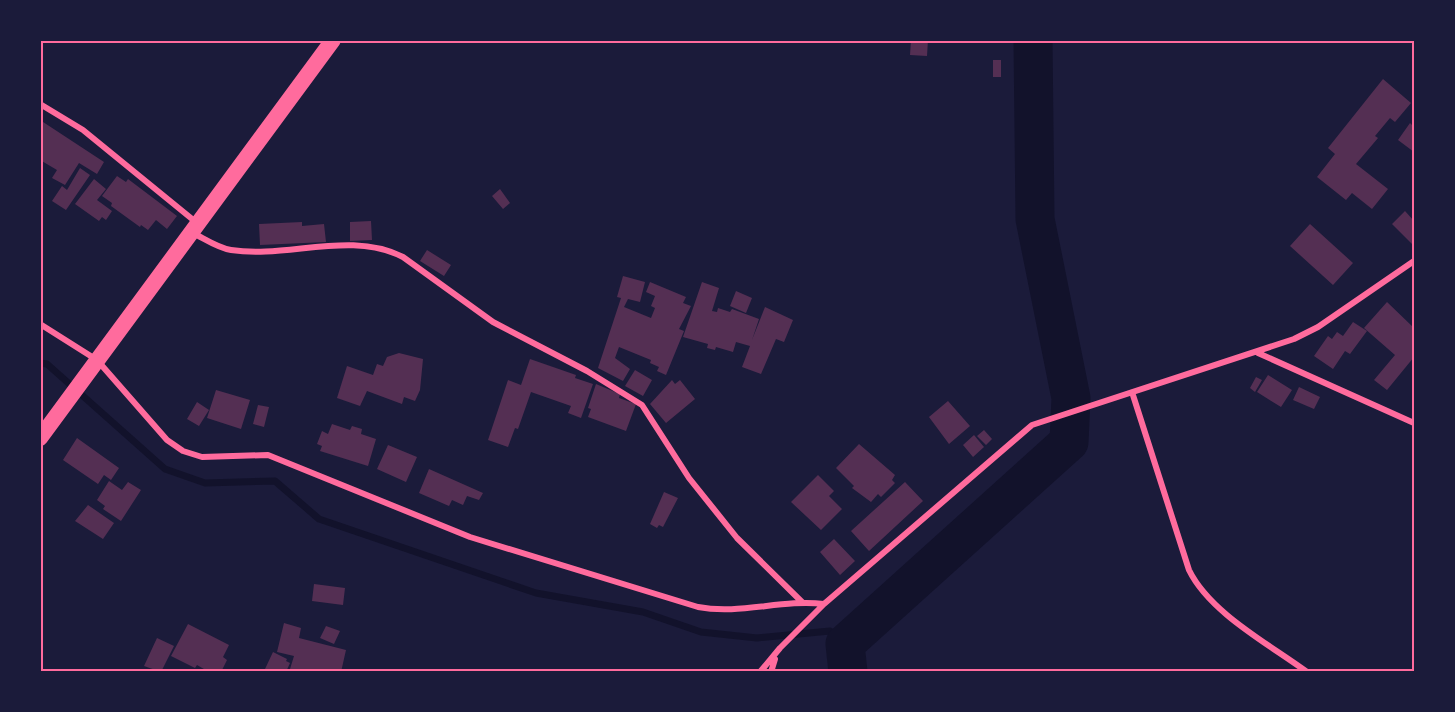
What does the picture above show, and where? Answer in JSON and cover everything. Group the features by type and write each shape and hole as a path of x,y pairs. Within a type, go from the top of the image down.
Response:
{"highway":[{"path":"40,438 333,40"}],"street":[{"path":"40,104 83,130 195,228 230,250 359,246 390,251 403,257 493,322 586,371 642,405 689,478 737,538 802,602"},
{"path":"771,672 780,648 824,604 1032,425 1258,353 1318,327 1414,261"},
{"path":"40,324 92,366 166,440 183,451 202,457 268,455 470,537 698,607 731,610 802,602 824,604"},
{"path":"1258,353 1414,423"},
{"path":"1132,392 1189,570 1197,585 1218,607 1307,672"},
{"path":"760,672 776,655"}],"building":[{"path":"911,40 928,40 927,56 910,55"},
{"path":"993,60 1001,60 1001,77 993,77"},
{"path":"1383,79 1411,103 1395,122 1390,118 1375,136 1378,138 1356,164 1388,189 1372,209 1352,193 1346,200 1317,177 1335,154 1328,148"},
{"path":"40,120 104,162 97,174 79,163 65,185 52,178 57,170 40,160"},
{"path":"1410,123 1414,127 1414,152 1398,140"},
{"path":"80,168 90,175 66,210 52,201 62,186 67,190"},
{"path":"117,176 126,182 128,179 177,216 167,229 156,220 148,230 141,225 140,227 111,206 112,203 102,196"},
{"path":"94,179 106,189 97,200 112,211 106,220 102,217 99,221 75,204"},
{"path":"500,189 510,203 503,209 492,196"},
{"path":"1405,211 1414,221 1412,244 1392,224"},
{"path":"371,221 372,240 350,241 350,222"},
{"path":"302,222 302,226 324,224 326,242 260,245 259,224"},
{"path":"1310,224 1353,263 1333,285 1290,246"},
{"path":"427,250 451,265 444,276 420,261"},
{"path":"623,276 645,282 640,302 628,299 624,307 651,318 655,308 651,306 655,296 646,292 650,282 686,297 683,303 691,306 679,329 684,331 666,375 657,371 659,367 650,363 651,360 619,347 615,358 630,369 623,381 598,368 621,298 617,297"},
{"path":"702,282 719,288 712,311 717,312 718,308 730,312 732,309 759,319 752,340 765,307 793,320 784,342 776,339 761,374 742,367 750,346 736,342 733,352 716,347 715,350 707,348 708,344 683,337"},
{"path":"736,291 752,298 746,313 730,306"},
{"path":"1387,302 1414,328 1414,357 1387,390 1374,380 1395,355 1364,328"},
{"path":"1353,322 1367,331 1350,354 1345,351 1333,369 1314,356 1328,336 1332,339 1337,332 1343,336"},
{"path":"399,353 423,359 420,390 415,401 404,397 402,404 367,391 360,406 337,398 347,366 373,375 377,364 383,366 387,357"},
{"path":"530,359 576,375 575,378 593,384 581,418 568,413 571,406 531,392 518,429 515,428 508,447 488,440 508,380 521,385"},
{"path":"635,370 652,380 643,396 625,386"},
{"path":"1268,375 1292,390 1281,407 1257,392"},
{"path":"1256,377 1262,380 1255,392 1250,388"},
{"path":"672,380 675,384 680,380 695,399 666,423 650,404"},
{"path":"596,384 620,394 619,398 636,404 626,431 588,417 591,409 588,408"},
{"path":"1299,387 1320,397 1314,409 1293,400"},
{"path":"216,390 250,400 241,429 207,418"},
{"path":"948,401 970,426 949,444 929,417"},
{"path":"197,402 209,410 199,426 187,419"},
{"path":"258,405 269,407 264,427 253,424"},
{"path":"332,424 350,430 352,426 362,429 361,434 376,439 368,466 320,451 322,446 317,444 322,431 328,434"},
{"path":"984,430 992,439 986,445 977,436"},
{"path":"974,435 984,447 973,457 963,445"},
{"path":"77,438 119,468 111,480 104,475 98,484 63,460"},
{"path":"859,444 895,475 892,480 895,483 881,497 878,494 871,502 852,488 854,486 836,468"},
{"path":"388,445 417,457 406,482 377,469"},
{"path":"429,469 483,493 479,500 467,496 463,505 452,500 449,506 419,493"},
{"path":"818,475 834,491 829,496 842,509 821,530 791,502"},
{"path":"109,481 122,490 128,482 141,490 121,521 103,509 105,506 97,500"},
{"path":"905,482 923,501 869,551 851,531"},
{"path":"664,492 678,498 663,527 659,525 657,528 650,524"},
{"path":"88,505 114,523 103,539 75,521"},
{"path":"834,539 855,561 840,575 820,552"},
{"path":"314,584 345,588 343,605 312,601"},
{"path":"284,623 301,628 299,638 346,650 341,672 290,669 294,656 277,652"},
{"path":"188,624 229,645 223,657 227,660 221,672 209,672 197,665 195,668 171,656"},
{"path":"326,626 340,631 334,644 320,638"},
{"path":"157,638 174,646 161,672 144,666"},
{"path":"273,652 290,663 286,672 265,669"}],"waterway":[{"path":"848,672 845,644 1069,442 1071,398 1035,219 1033,40"},
{"path":"40,363 47,364 165,469 205,483 275,481 319,519 536,593 643,612 701,632 757,638 830,631 845,644"}]}
